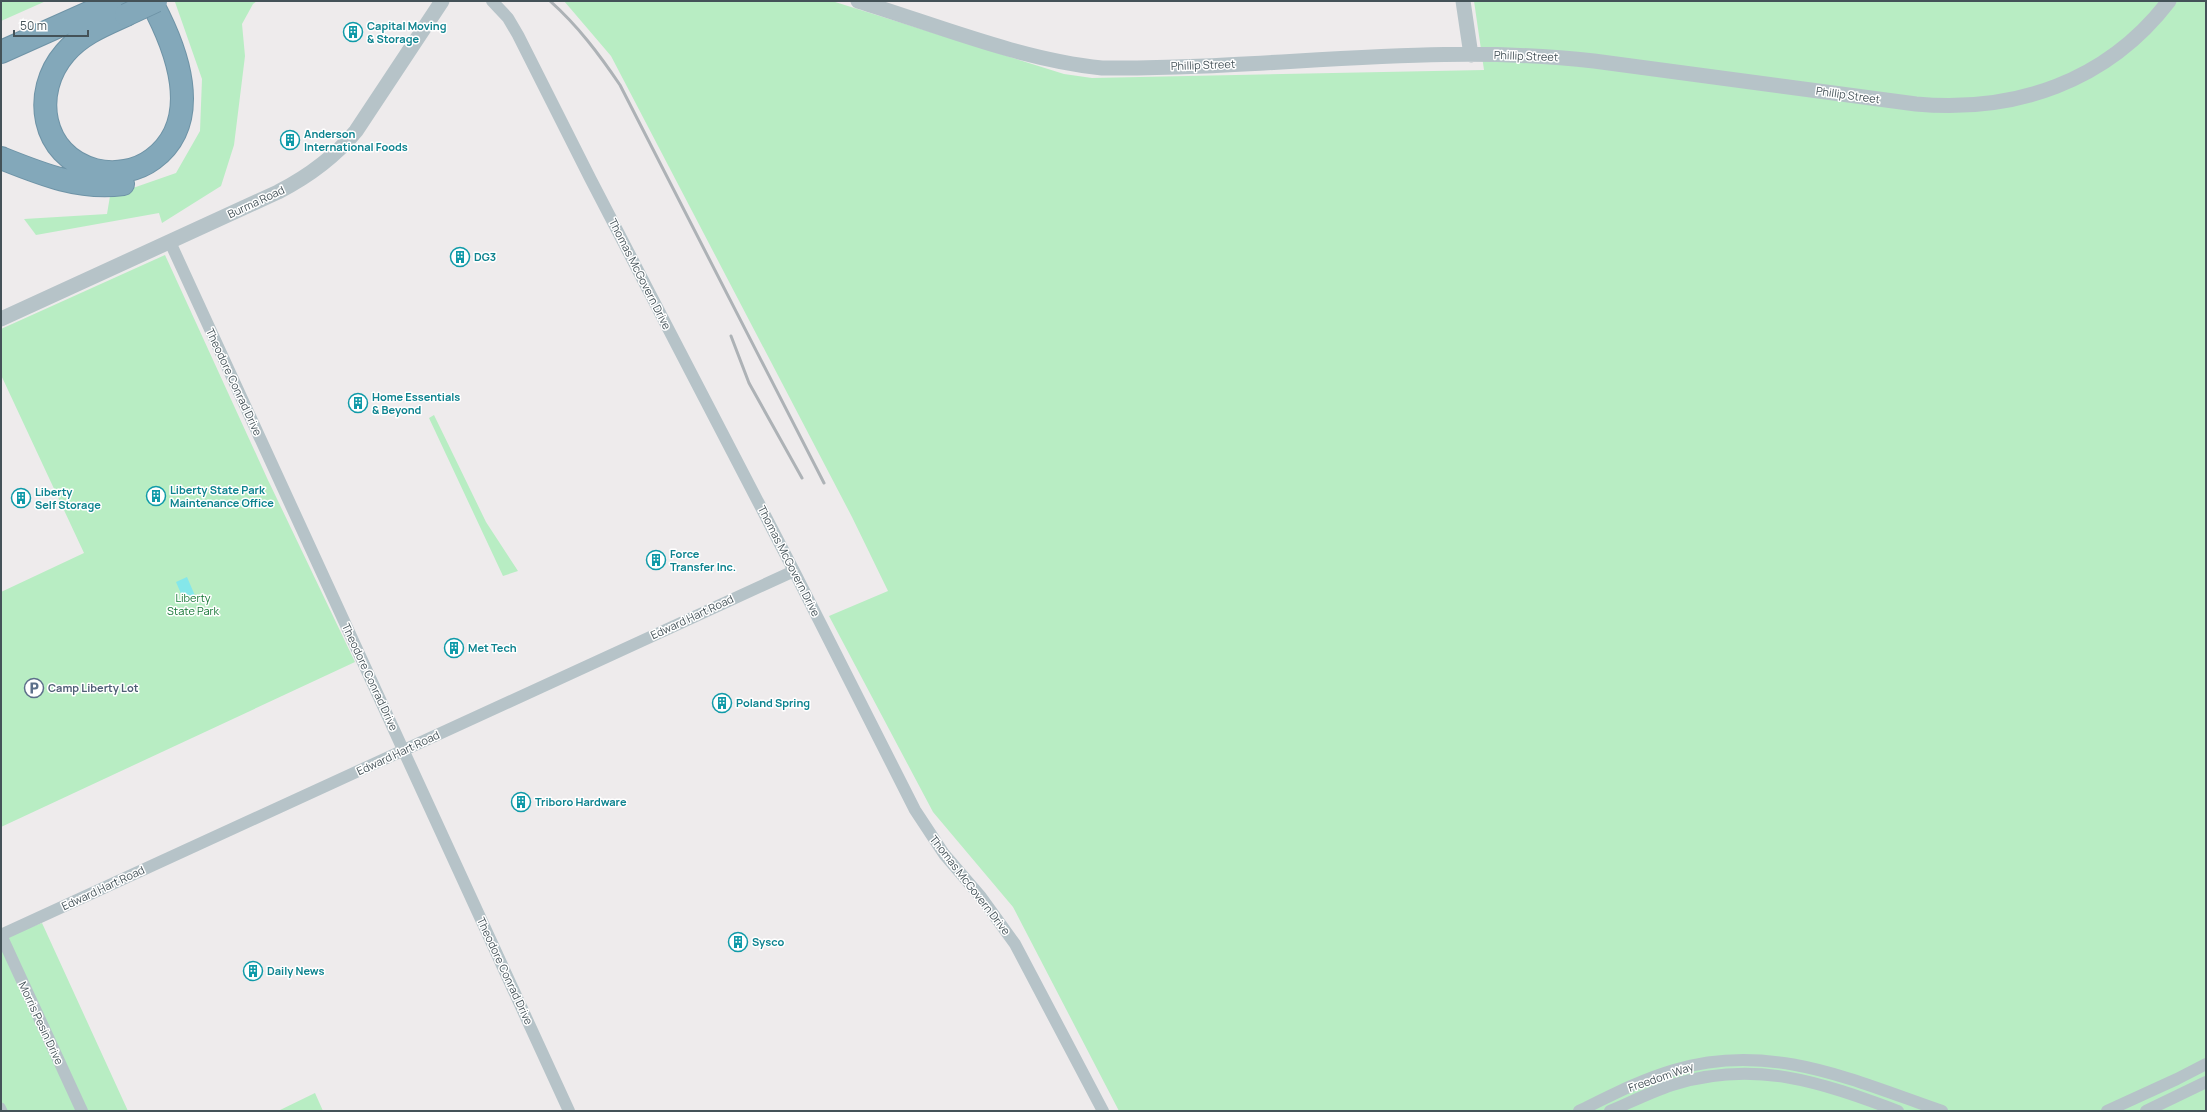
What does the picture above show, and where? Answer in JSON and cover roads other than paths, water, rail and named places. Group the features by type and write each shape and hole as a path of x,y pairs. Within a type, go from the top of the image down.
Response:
{"highway":[{"path":"1,37 82,1"},
{"path":"121,8 92,32 71,46 55,66 45,93 46,119 57,143 78,163 104,172 124,171 149,162 168,143 179,119 182,92 178,64 168,34 151,1"},
{"path":"1,52 121,8 156,1"},
{"path":"1,158 60,179 84,184 104,185 136,181 155,172 173,158 188,132 194,112 194,91 192,70 186,50 164,1"}],"street":[{"name":"Burma Road","path":"1,320 170,242 291,185 311,174 330,159 365,119 442,1"},
{"name":"Thomas McGovern Drive","path":"492,1 508,18 518,35 590,178 794,571 915,810 944,854 981,897 1015,944 1103,1111"},
{"name":"Phillip Street","path":"858,1 1028,54 1077,65 1102,68 1471,55 1570,58 1909,103 1966,106 2005,102 2023,98 2054,88 2076,78 2126,45 2154,19 2169,1"},
{"path":"1463,1 1471,55"},
{"name":"Theodore Conrad Drive","path":"170,242 569,1111"},
{"name":"Edward Hart Road","path":"1,935 794,571"},
{"name":"Morris Pesin Drive","path":"1,935 82,1111"},
{"name":"Freedom Way","path":"1579,1111 1629,1087 1674,1070 1696,1065 1738,1060 1771,1060 1805,1065 1836,1073 1942,1111"},
{"path":"2107,1111 2178,1079 2206,1064"},
{"name":"Freedom Way","path":"1610,1111 1673,1085 1703,1078 1750,1074 1807,1080 1898,1111"},
{"path":"2146,1111 2206,1082"},
{"path":"1882,1105 1887,1091"},
{"path":"1,1107 3,1111"}],"water":[{"path":"187,577 196,598 185,603 176,582"}],"railway":[{"path":"550,1 570,20 588,41 620,85 824,483"},
{"path":"731,336 749,383 802,478"}],"place":[{"name":"Capital Moving & Storage","path":"353,32"},
{"name":"Anderson International Foods","path":"290,140"},
{"name":"DG3","path":"460,257"},
{"name":"Home Essentials & Beyond","path":"358,403"},
{"name":"Liberty State Park Maintenance Office","path":"156,496"},
{"name":"Liberty Self Storage","path":"21,498"},
{"name":"Force Transfer Inc.","path":"656,560"},
{"name":"Met Tech","path":"454,648"},
{"name":"Camp Liberty Lot","path":"34,688"},
{"name":"Poland Spring","path":"722,703"},
{"name":"Triboro Hardware","path":"521,802"},
{"name":"Sysco","path":"738,942"},
{"name":"Daily News","path":"253,971"}],"park label":[{"name":"Liberty State Park","path":"193,604"}]}
